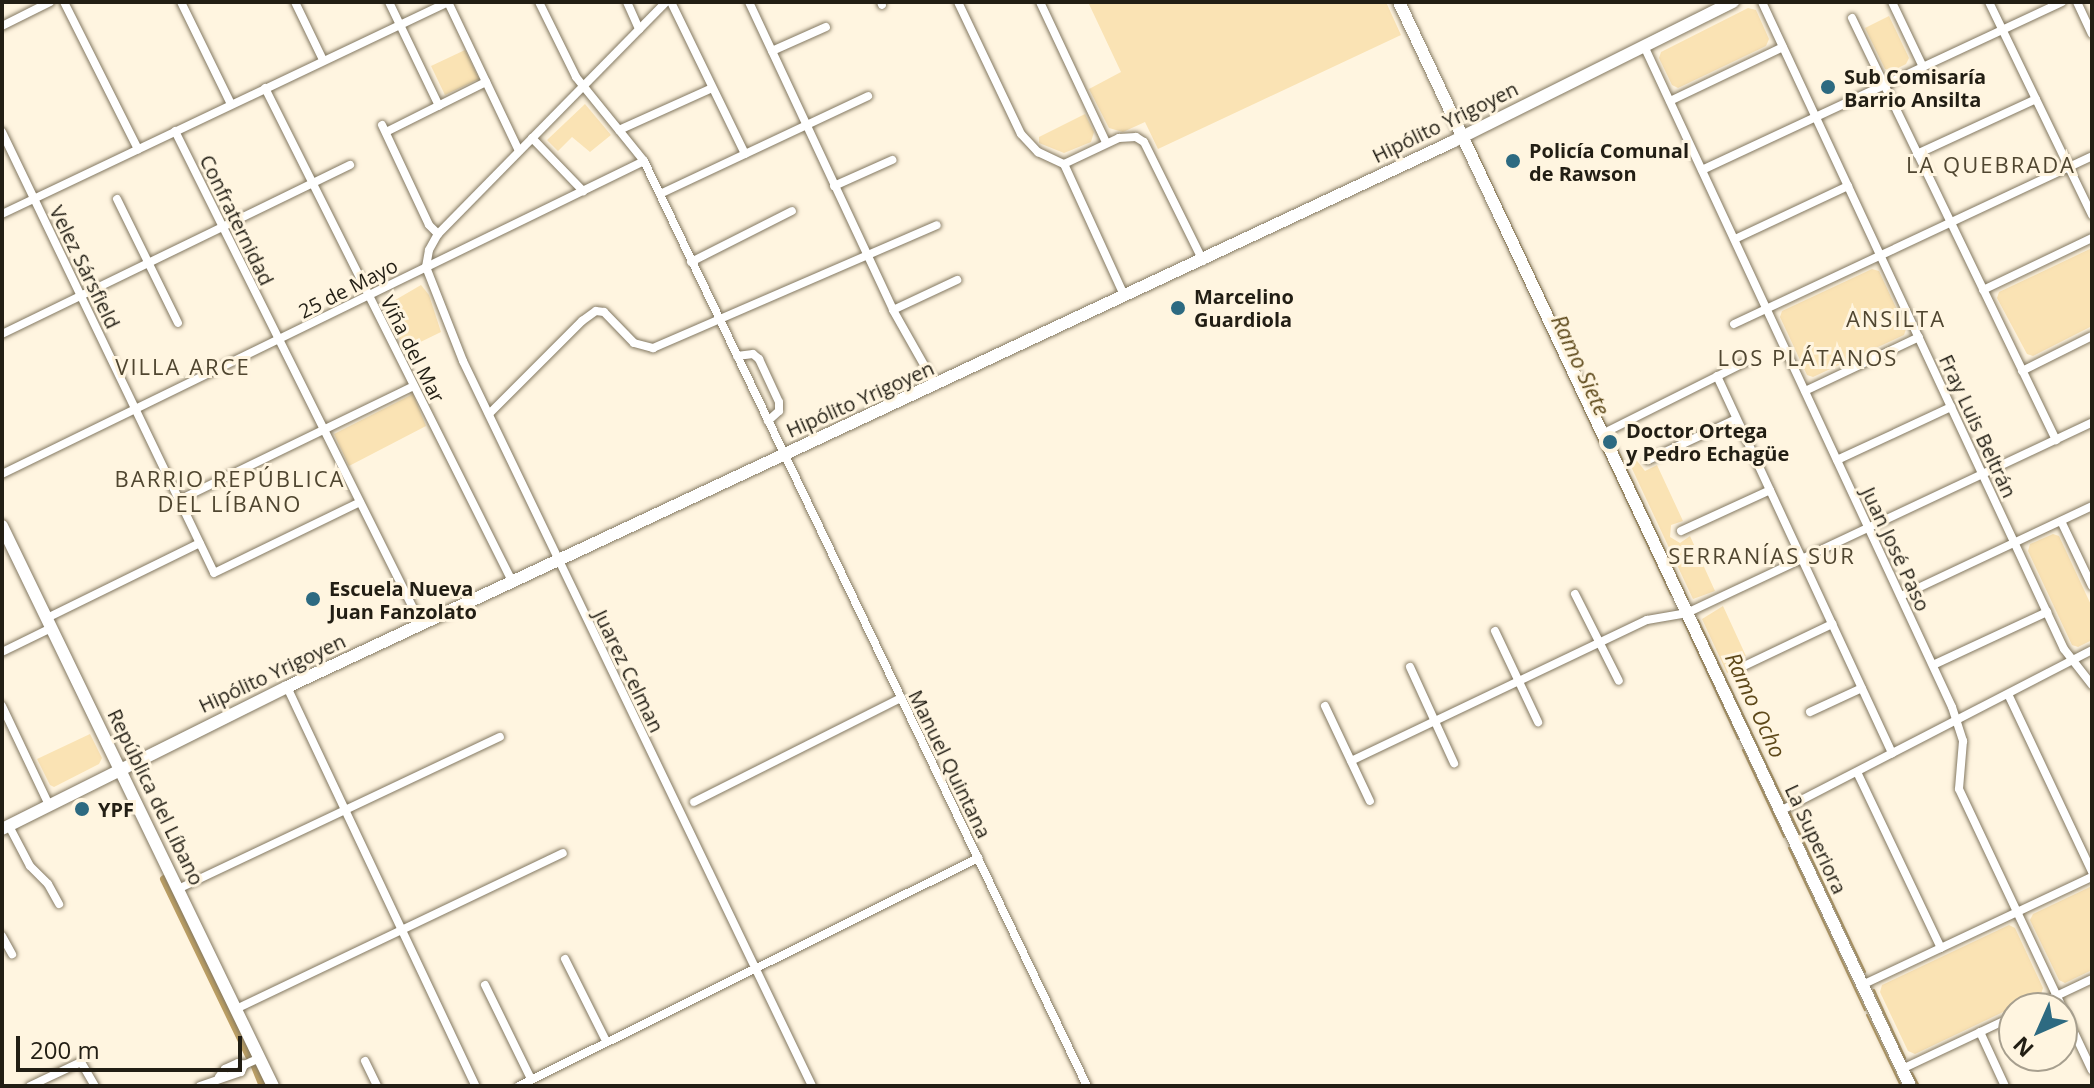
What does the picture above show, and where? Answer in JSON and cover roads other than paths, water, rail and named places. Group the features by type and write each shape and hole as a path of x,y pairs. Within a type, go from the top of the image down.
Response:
{"main road":[{"name":"La Superiora","path":"1399,2 1910,1086"},
{"name":"Hipólito Yrigoyen","path":"6,828 119,768 287,687 1203,261 1463,137 1733,2"},
{"name":"República del Líbano","path":"2,526 273,1086"}],"street":[{"path":"2,26 50,2"},
{"path":"64,2 138,149"},
{"path":"181,2 231,104"},
{"path":"295,2 323,60"},
{"path":"389,2 439,106"},
{"path":"2,214 448,2 519,151"},
{"name":"Manuel Quintana","path":"539,2 583,86 644,161 1087,1086"},
{"path":"627,2 639,29"},
{"path":"668,2 745,154"},
{"name":"25 de Mayo","path":"2,474 426,267 429,250 438,234 668,2"},
{"path":"749,2 893,310 936,386"},
{"path":"958,2 1021,134 1038,152 1064,164 1125,297"},
{"path":"1040,2 1106,142"},
{"name":"Fray Luis Beltrán","path":"1762,2 2047,612 2073,660 2092,685"},
{"path":"1892,2 1923,67"},
{"path":"1989,2 2092,215"},
{"path":"1702,170 2062,2"},
{"path":"2077,2 2092,34"},
{"path":"1852,18 2056,440"},
{"path":"772,51 826,27"},
{"name":"Juan José Paso","path":"1644,46 1933,665 1963,741 1959,789 2055,992"},
{"path":"1670,101 1783,47"},
{"path":"438,234 429,225 384,128 439,106 486,82"},
{"name":"Viña del Mar","path":"265,88 512,581"},
{"path":"619,130 712,88"},
{"path":"660,194 868,96"},
{"path":"1917,154 2036,99"},
{"name":"Confraternidad","path":"175,131 421,624"},
{"name":"Velez Sársfield","path":"2,132 214,573 360,502"},
{"path":"1064,164 1106,142 1136,137 1144,142 1203,261"},
{"path":"532,138 583,191"},
{"path":"1734,324 2092,156"},
{"path":"834,186 892,160"},
{"path":"426,267 644,161"},
{"path":"2,334 350,165"},
{"path":"1735,239 1848,186"},
{"path":"117,199 178,323"},
{"path":"691,262 792,211"},
{"path":"489,414 596,311 604,312 634,343 653,348 937,225"},
{"path":"1983,290 2092,238"},
{"name":"Juarez Celman","path":"426,267 463,361 812,1086"},
{"path":"893,310 957,280"},
{"path":"2022,371 2092,336"},
{"path":"1805,391 1919,337"},
{"path":"737,356 753,354 759,359 779,402 779,411 768,421"},
{"path":"1602,434 1748,361"},
{"path":"1717,376 1892,753"},
{"path":"179,500 414,386"},
{"path":"1837,460 1951,407"},
{"path":"1648,460 1736,419"},
{"path":"1351,761 1647,620 1687,613 2092,422"},
{"path":"1681,531 1770,490"},
{"path":"1901,596 2092,506"},
{"path":"2061,521 2092,586"},
{"path":"2,652 49,623 200,543"},
{"path":"1575,594 1619,681"},
{"path":"1933,665 2047,612"},
{"path":"1744,666 1832,624"},
{"path":"1495,631 1538,722"},
{"path":"1780,811 2092,650"},
{"path":"1410,667 1454,763"},
{"path":"287,687 476,1086"},
{"path":"1810,712 1862,688"},
{"path":"1862,985 2092,874 2008,694"},
{"path":"694,802 901,698"},
{"path":"2,706 49,805"},
{"path":"1325,706 1370,801"},
{"path":"178,889 500,737"},
{"path":"1857,772 1941,948"},
{"path":"6,828 30,866 48,884 59,904"},
{"path":"236,1009 563,853"},
{"path":"519,1086 978,858"},
{"path":"2,936 12,954"},
{"path":"565,959 606,1041"},
{"path":"2065,992 2092,979"},
{"path":"485,985 531,1079"},
{"path":"1902,1069 1998,1024"},
{"path":"1980,1032 2005,1086"},
{"name":"Juan José Paso","path":"2078,1040 2092,1070"},
{"path":"200,1086 241,1072 244,1065 260,1058"},
{"path":"365,1061 377,1086"},
{"path":"30,1086 81,1062 95,1086"}],"waterway":[{"name":"Ramo Ocho","path":"1472,143 1606,427"},
{"name":"Ramo Siete","path":"1495,219 1671,595"},
{"name":"Ramo Ocho","path":"1610,434 1688,600"},
{"name":"Ramo Siete","path":"1683,620 1738,739"},
{"name":"Ramo Ocho","path":"1698,620 1785,803"},
{"name":"Ramo Siete","path":"1743,750 1784,837"},
{"name":"Ramo Ocho","path":"1789,811 1865,972"},
{"name":"Ramo Siete","path":"1789,848 1865,1010"},
{"path":"164,879 250,1058"},
{"name":"Ramo Ocho","path":"1874,990 1905,1058"},
{"name":"Ramo Siete","path":"1867,1015 1901,1086"},
{"path":"254,1064 263,1086"},
{"name":"Ramo Ocho","path":"1912,1073 1919,1086"}],"place":[{"name":"Sub Comisaría Barrio Ansilta","path":"1828,87"},
{"name":"Policía Comunal de Rawson","path":"1513,161"},
{"name":"Marcelino Guardiola","path":"1178,308"},
{"name":"Doctor Ortega y Pedro Echagüe","path":"1610,442"},
{"name":"Escuela Nueva Juan Fanzolato","path":"313,599"},
{"name":"YPF","path":"82,809"}],"district":[{"name":"LA QUEBRADA","path":"1991,165"},
{"name":"ANSILTA","path":"1896,319"},
{"name":"LOS PLÁTANOS","path":"1808,358"},
{"name":"VILLA ARCE","path":"183,367"},
{"name":"BARRIO REPÚBLICA DEL LÍBANO","path":"230,490"},
{"name":"SERRANÍAS SUR","path":"1762,556"}]}
